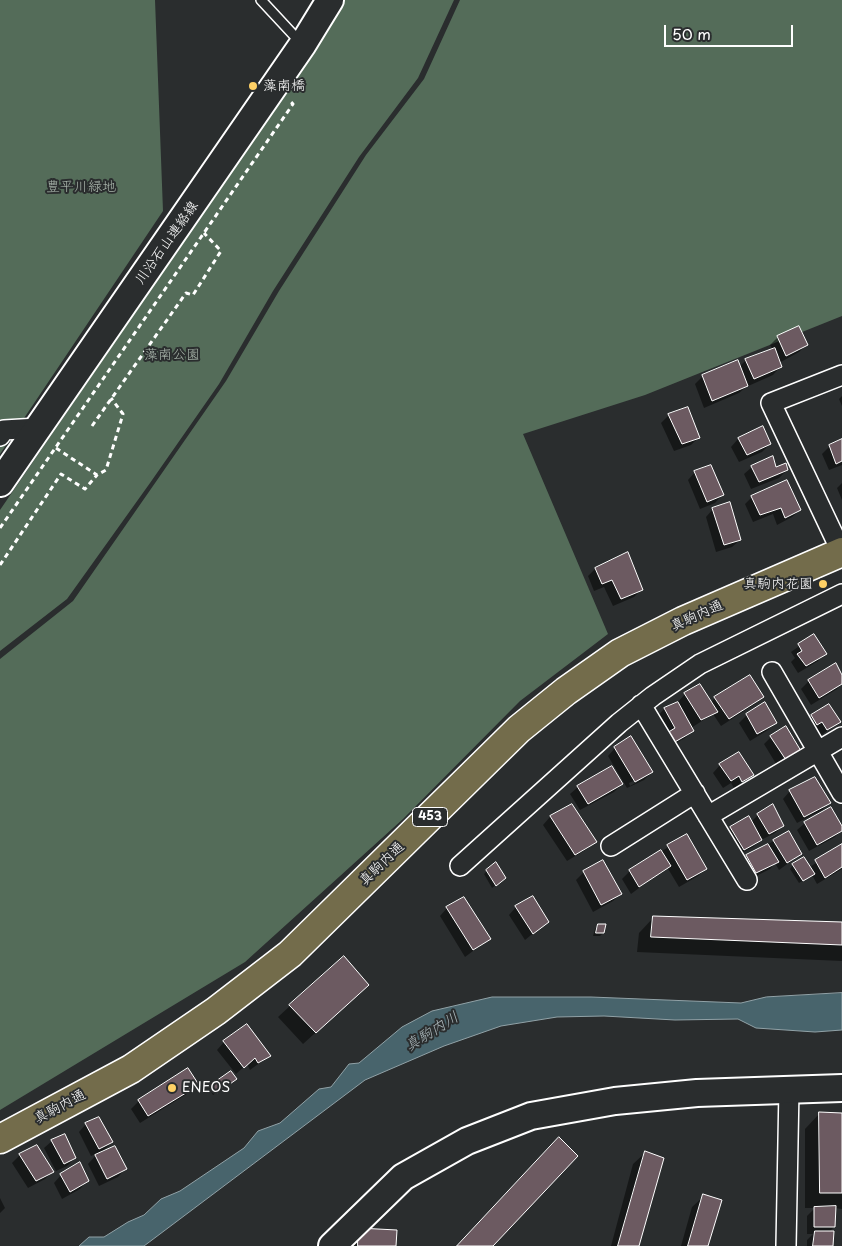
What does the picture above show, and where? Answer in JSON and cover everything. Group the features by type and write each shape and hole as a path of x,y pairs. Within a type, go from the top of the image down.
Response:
{"highway":[{"name":"真駒内通","path":"0,1139 131,1069 216,1011 290,954 519,729 566,691 620,653 659,633 842,553"},
{"path":"0,1134 39,1119"},
{"path":"0,1148 39,1119"}],"street":[{"name":"川沿石山連絡線","path":"0,483 276,85 330,0"},
{"path":"842,375 771,403 842,553"},
{"path":"0,436 4,430 38,428"},
{"path":"460,866 641,705 700,664 842,594"},
{"path":"772,672 816,752 842,793"},
{"path":"641,705 747,880"},
{"path":"708,816 842,737"},
{"path":"611,846 695,792"},
{"path":"332,1246 403,1177 467,1141 531,1116 615,1101 697,1093 842,1088"},
{"path":"786,1246 789,1089"}],"lane":[{"path":"262,1 303,44"}],"path":[{"path":"0,528 293,104 276,85"},
{"path":"92,426 186,292 194,295 220,251 204,233"},
{"path":"0,566 61,474 85,489 97,475 106,470 123,414 111,398"},
{"path":"56,448 97,475"}],"green space":[{"name":"豊平川緑地","path":"0,0 155,0 163,211 0,454"},
{"name":"藻南公園","path":"341,0 454,0 418,78 359,157 273,291 219,384 150,483 67,599 0,651 0,510 232,171"},
{"path":"460,0 842,0 842,316 645,395 523,434 608,634 520,701 403,819 245,962 0,1110 0,659 73,601 226,381 279,291 366,155 424,79"}],"water":[{"name":"真駒内川","path":"842,993 842,1030 815,1032 756,1028 738,1019 675,1020 604,1016 557,1017 501,1026 444,1046 365,1080 144,1246 79,1246 89,1237 104,1237 128,1222 144,1215 161,1199 180,1191 244,1148 258,1131 280,1123 319,1089 331,1087 349,1064 359,1063 402,1027 432,1011 492,997 591,997 741,1003 766,997"}],"building":[{"path":"799,326 808,345 786,356 777,336"},
{"path":"775,348 782,367 754,379 745,359"},
{"path":"738,360 748,386 712,401 702,375"},
{"path":"688,407 700,438 682,444 668,414"},
{"path":"763,426 771,444 747,455 738,438"},
{"path":"842,439 842,461 836,464 829,445"},
{"path":"773,456 776,467 786,463 788,470 759,482 751,466"},
{"path":"711,465 724,495 707,502 694,471"},
{"path":"787,480 801,510 785,518 781,508 760,515 751,496"},
{"path":"730,502 741,540 724,545 712,508"},
{"path":"628,552 643,590 621,599 612,580 602,584 595,568"},
{"path":"814,634 827,654 806,666 797,654 802,651 798,644"},
{"path":"836,663 842,675 842,684 819,698 808,680"},
{"path":"750,675 764,697 729,719 714,697"},
{"path":"700,684 718,712 701,720 684,693"},
{"path":"678,702 694,731 673,743 667,733 675,728 664,708"},
{"path":"765,702 777,723 757,734 746,714"},
{"path":"829,704 841,722 827,730 822,722 817,725 811,715"},
{"path":"786,726 801,751 786,760 770,736"},
{"path":"631,736 653,772 635,782 614,747"},
{"path":"739,752 754,775 742,782 739,776 731,781 719,764"},
{"path":"612,766 623,784 588,804 577,786"},
{"path":"815,777 831,803 804,817 789,790"},
{"path":"572,804 597,842 575,855 550,816"},
{"path":"773,804 784,826 769,834 757,814"},
{"path":"831,807 842,826 842,831 817,845 804,822"},
{"path":"749,816 762,840 744,850 730,827"},
{"path":"789,831 802,854 787,863 773,840"},
{"path":"687,834 707,869 687,880 667,845"},
{"path":"768,844 779,862 756,873 746,855"},
{"path":"842,844 842,867 825,878 815,860"},
{"path":"661,850 671,866 639,887 629,870"},
{"path":"804,857 815,874 803,881 792,864"},
{"path":"603,860 622,894 601,905 583,871"},
{"path":"496,862 506,878 496,886 486,870"},
{"path":"533,896 549,922 533,934 515,906"},
{"path":"464,897 491,939 473,950 446,907"},
{"path":"653,916 842,922 842,945 651,937"},
{"path":"598,924 606,924 604,933 596,933"},
{"path":"344,956 369,985 316,1033 289,1005"},
{"path":"247,1024 271,1056 258,1063 255,1058 244,1068 223,1041"},
{"path":"188,1068 199,1085 148,1116 138,1100"},
{"path":"231,1071 237,1079 217,1093 211,1085"},
{"path":"819,1112 842,1113 842,1193 820,1193"},
{"path":"99,1117 113,1142 99,1149 85,1123"},
{"path":"65,1134 76,1158 64,1164 51,1140"},
{"path":"559,1137 578,1156 493,1246 457,1246"},
{"path":"37,1145 54,1172 36,1181 19,1154"},
{"path":"115,1146 127,1169 107,1179 95,1155"},
{"path":"645,1151 664,1158 639,1246 618,1246"},
{"path":"80,1162 89,1181 70,1192 60,1174"},
{"path":"703,1194 722,1200 708,1246 688,1246"},
{"path":"836,1206 835,1227 814,1227 814,1207"},
{"path":"358,1228 397,1230 396,1246 358,1246"},
{"path":"815,1231 834,1231 833,1246 813,1246"}],"place":[{"name":"藻南橋","path":"253,86"},
{"name":"真駒内花園","path":"823,584"},
{"name":"ENEOS","path":"172,1088"}]}
